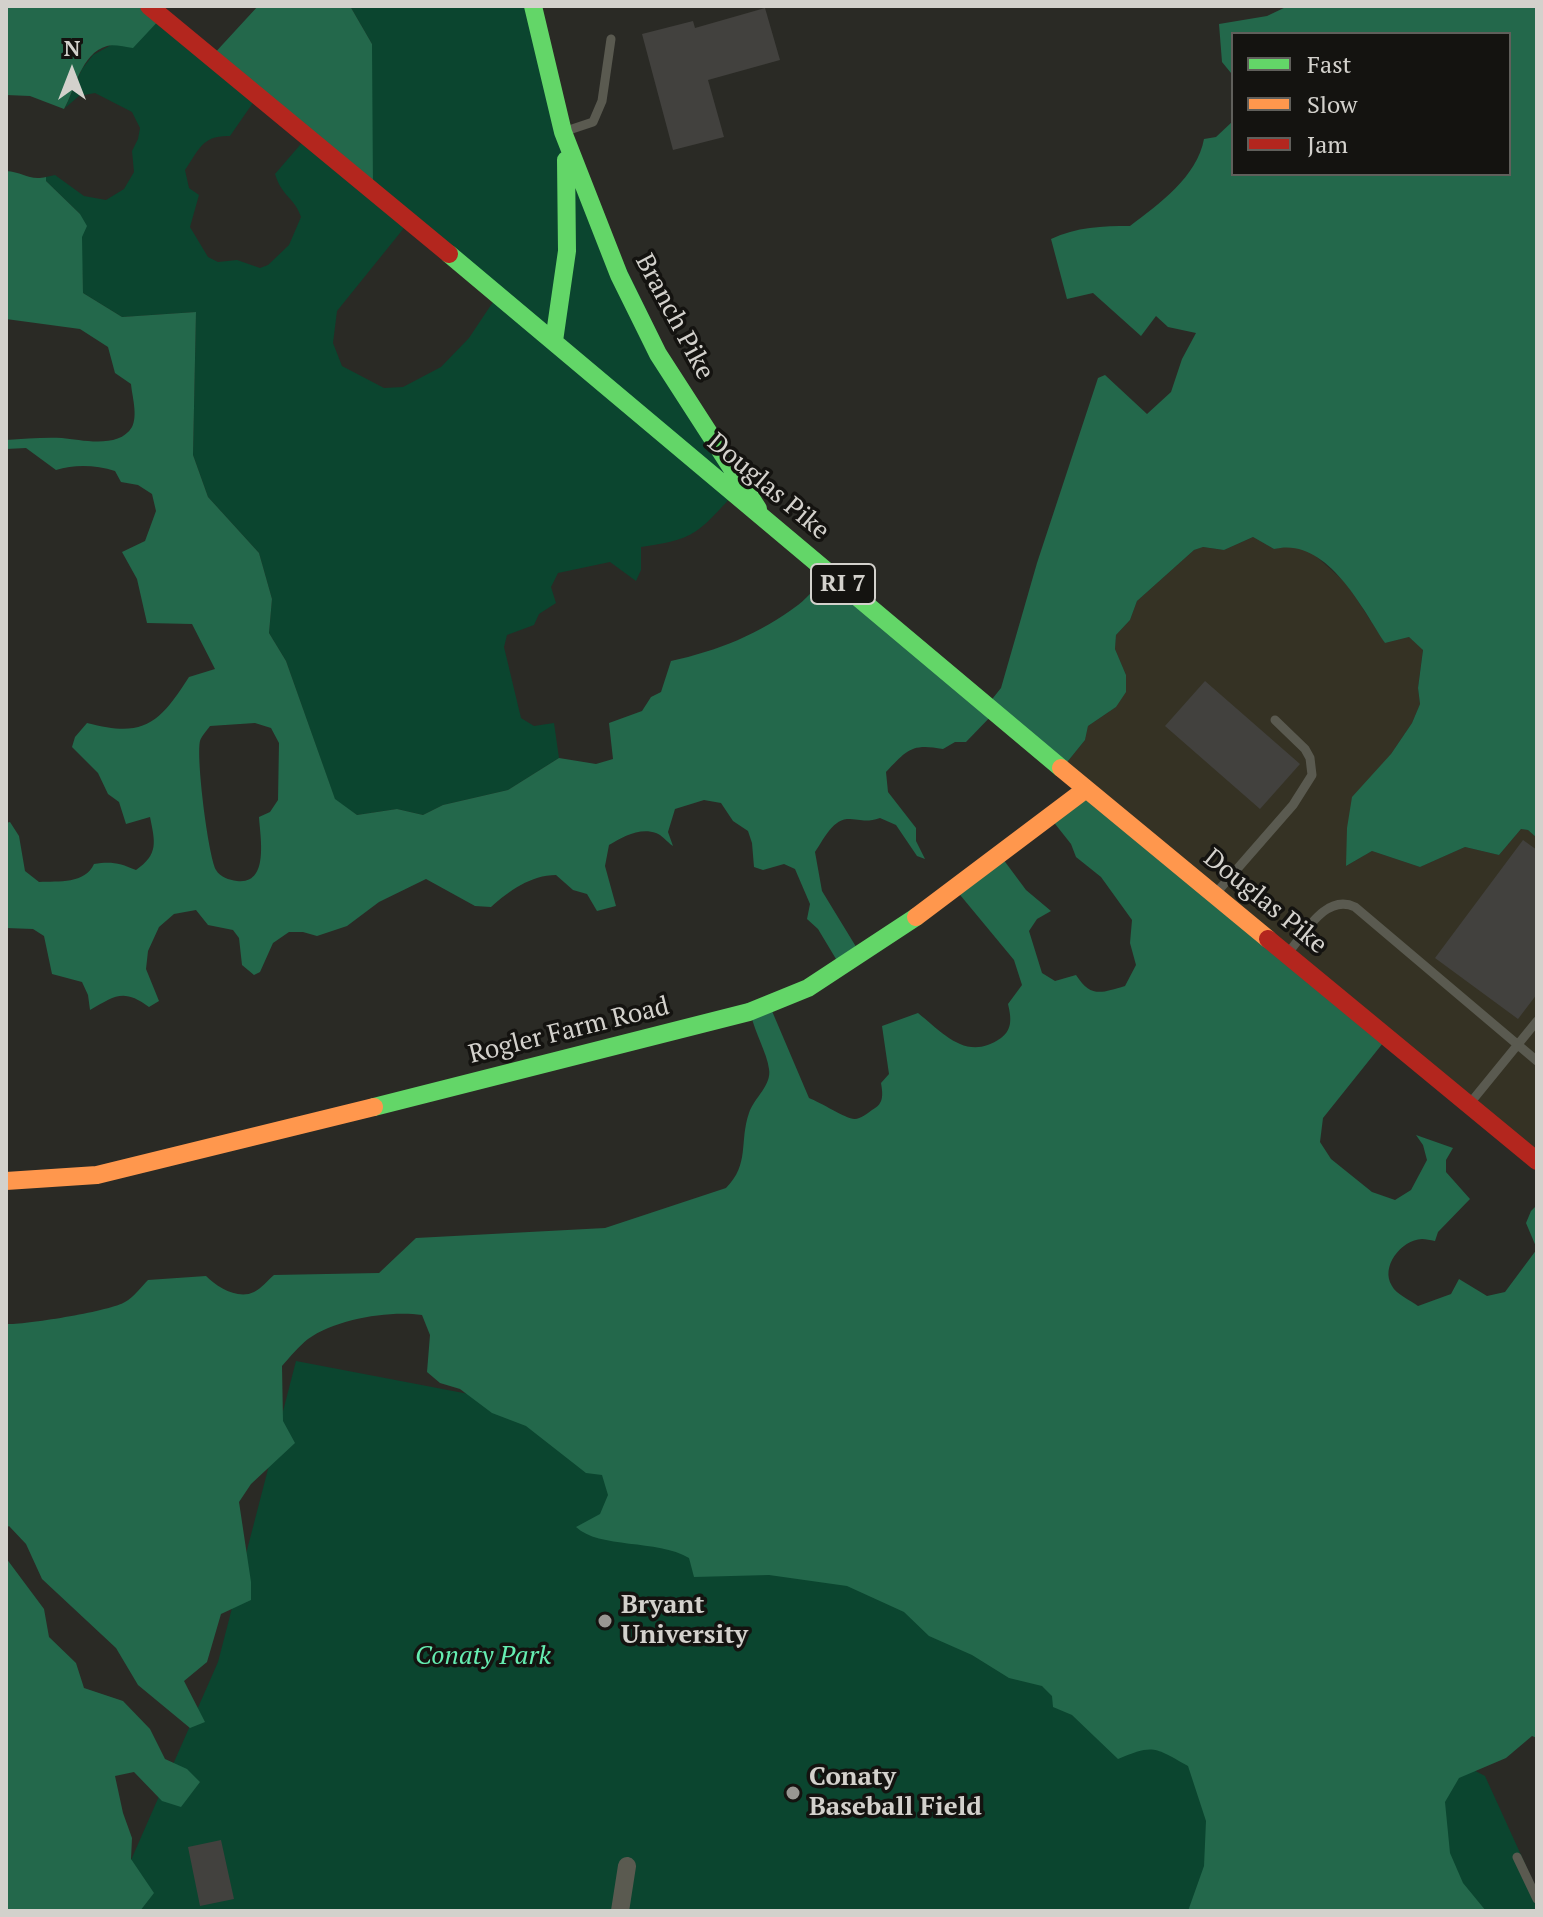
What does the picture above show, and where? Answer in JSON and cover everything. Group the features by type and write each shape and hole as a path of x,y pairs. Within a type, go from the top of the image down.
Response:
{"main road":[{"name":"Douglas Pike","path":"149,6 554,341 1086,789 1537,1161"},
{"name":"Branch Pike","path":"533,6 563,132 619,275 658,354 762,516"},
{"name":"Branch Pike","path":"554,341 565,295 569,235 563,132"},
{"name":"Rogler Farm Road","path":"6,1181 97,1175 183,1156 749,1012 808,988 865,952 928,909 1086,789"}],"street":[{"path":"620,1911 627,1866"}],"lane":[{"path":"563,132 593,122 602,101 611,39"},
{"path":"1215,895 1293,805 1312,775 1310,758 1305,749 1275,720"},
{"path":"1287,954 1331,906 1346,902 1537,1061"},
{"path":"1469,1105 1537,1021"},
{"path":"1517,1857 1537,1899"}],"shaded area":[{"path":"1253,537 1274,549 1288,545 1309,550 1347,584 1385,643 1409,637 1423,649 1418,688 1420,704 1412,723 1391,754 1346,866 1372,851 1420,867 1465,847 1499,855 1521,829 1528,830 1537,838 1537,1159 1064,766 1085,740 1088,726 1116,707 1126,675 1115,649 1116,635 1130,620 1137,601 1194,550 1202,547 1224,550"}],"green space":[{"path":"6,6 153,6 162,17 133,48 110,45 91,56 64,109 30,96 6,95"},
{"path":"258,6 350,6 372,44 373,190 212,56"},
{"path":"350,6 534,6 566,144 735,493 695,532 674,541 641,547 641,570 636,581 610,562 558,573 551,587 556,603 539,614 534,625 507,635 504,647 521,718 534,726 554,723 559,758 508,790 443,805 423,815 397,809 357,815 335,800 286,661 269,633 272,599 259,553 208,497 193,455 196,312 122,317 83,293 80,214 46,181 46,177 55,175 84,196 106,200 124,189 134,172 132,151 140,128 132,112 95,93 79,96 65,108 82,69 93,55 162,17 257,97 230,136 207,141 185,170 189,188 199,195 190,227 208,257 218,262 237,260 260,268 268,265 289,245 301,217 275,174 306,138 372,44","holes":["408,223 495,299 469,338 441,367 403,387 384,388 342,366 333,343 337,311"]},
{"path":"1288,6 1537,6 1537,838 1528,830 1521,829 1499,855 1465,847 1420,867 1372,851 1346,866 1352,797 1391,754 1412,723 1420,704 1418,688 1423,650 1409,637 1385,643 1353,594 1326,563 1310,553 1293,548 1274,549 1253,537 1224,550 1203,547 1194,550 1137,601 1130,620 1116,635 1115,649 1126,675 1126,692 1116,707 1088,726 1085,740 1064,766 995,712 966,742 955,742 943,749 924,747 910,750 886,772 888,792 916,828 916,841 925,859 917,856 896,825 880,818 867,821 847,819 832,827 815,852 822,891 858,950 839,964 818,929 807,919 810,904 795,869 784,864 763,870 754,867 748,831 733,821 721,803 704,800 675,809 668,832 673,846 650,831 625,836 609,845 605,866 616,906 597,911 587,894 573,890 556,875 521,885 491,907 475,906 426,879 379,902 347,926 317,936 289,932 273,943 260,972 254,975 242,965 239,938 233,930 208,925 196,910 174,914 159,927 148,951 146,969 159,1001 149,1007 132,997 119,996 90,1010 82,982 52,974 44,936 33,929 6,928 6,823 10,822 19,836 25,871 39,882 78,878 94,864 100,863 115,863 136,870 149,858 154,847 150,817 126,824 119,802 108,794 98,773 72,747 75,737 87,723 123,729 148,723 168,706 189,677 215,669 192,624 147,623 137,579 122,552 145,541 156,511 152,494 138,485 121,482 115,471 86,466 56,470 26,448 6,449 6,440 55,438 109,441 126,434 134,422 135,411 131,384 115,373 108,347 80,329 6,319 6,171 35,178 46,177 46,181 80,214 87,226 82,237 83,293 122,317 196,312 193,455 208,497 259,553 272,599 269,633 286,661 335,799 357,815 397,809 423,815 443,805 508,790 559,758 596,764 613,759 609,723 642,711 651,697 661,692 671,661 721,647 769,625 802,601 829,573 989,703 1001,688 1037,563 1098,378 1105,375 1147,414 1171,392 1182,359 1196,333 1168,327 1156,316 1141,336 1093,293 1067,299 1051,239 1080,230 1130,226 1164,199 1185,177 1194,166 1204,139 1216,137 1231,123 1231,176 1511,176 1511,32 1231,32 1231,73 1222,62 1219,24 1267,16","holes":["255,723 271,728 279,743 278,800 270,812 259,817 259,868 247,880 231,880 216,870 213,861 201,785 200,741 210,726"]},
{"path":"1083,793 1387,1038 1323,1118 1320,1142 1331,1159 1372,1192 1395,1200 1411,1190 1427,1160 1416,1135 1453,1148 1446,1160 1446,1172 1470,1199 1438,1232 1435,1241 1422,1239 1400,1249 1389,1271 1389,1279 1397,1292 1418,1306 1451,1294 1459,1279 1487,1296 1505,1292 1537,1249 1537,1738 1532,1736 1506,1758 1459,1778 1445,1802 1450,1853 1463,1883 1486,1911 1188,1911 1204,1866 1206,1821 1188,1766 1154,1750 1139,1751 1118,1759 1072,1715 1053,1707 1052,1696 1042,1686 1009,1678 972,1655 929,1636 904,1612 847,1586 769,1575 694,1577 689,1558 676,1552 586,1534 576,1527 600,1514 608,1495 602,1475 586,1473 526,1426 492,1413 460,1389 440,1383 427,1372 430,1335 422,1315 379,1315 333,1326 308,1339 282,1366 283,1421 295,1443 251,1484 239,1502 251,1600 221,1614 207,1662 184,1681 205,1722 190,1728 138,1685 116,1648 42,1579 26,1544 9,1526 6,1528 6,1324 67,1317 117,1306 148,1280 206,1276 222,1288 248,1294 257,1291 274,1275 379,1273 416,1238 605,1228 726,1188 741,1161 749,1113 769,1075 766,1056 751,1015 769,1004 809,1098 851,1119 866,1114 882,1099 881,1083 889,1074 882,1026 918,1013 956,1042 977,1047 989,1045 1008,1031 1008,1004 1022,985 1014,960 956,890 1000,855 1026,890 1051,911 1037,919 1029,931 1042,973 1055,981 1076,975 1087,987 1097,992 1125,986 1136,965 1130,943 1132,920 1101,877 1076,857 1071,844 1052,820"},
{"path":"1537,1205 1537,1249 1526,1223"},
{"name":"Conaty Park","path":"296,1361 924,1481 1485,1776 1537,1890 1537,1911 126,1911 131,1860 218,1662"},
{"path":"6,1558 44,1609 49,1637 76,1663 84,1688 123,1701 150,1729 165,1759 187,1769 200,1782 181,1807 162,1801 134,1772 115,1776 132,1838 131,1859 154,1893 140,1911 6,1911"}],"building":[{"path":"765,8 780,60 708,80 724,137 673,150 642,34 693,21 695,28"},
{"path":"1205,681 1300,764 1260,809 1165,726"},
{"path":"1523,840 1537,850 1537,994 1518,1019 1435,958"},
{"path":"221,1840 234,1899 200,1906 188,1847"}],"traffic: fast":[{"path":"533,6 563,132 619,275 658,354 758,509"},
{"path":"554,341 567,251 566,160"},
{"path":"449,254 1061,768"},
{"path":"374,1107 749,1012 808,988 916,917"}],"traffic: slow":[{"path":"1061,768 1268,939"},
{"path":"916,917 1086,789"},
{"path":"6,1181 97,1175 374,1107"}],"traffic: jam":[{"path":"149,6 449,254"},
{"path":"1268,939 1537,1161"}],"place":[{"name":"Bryant University","path":"605,1621"},
{"name":"Conaty Baseball Field","path":"793,1793"}]}
